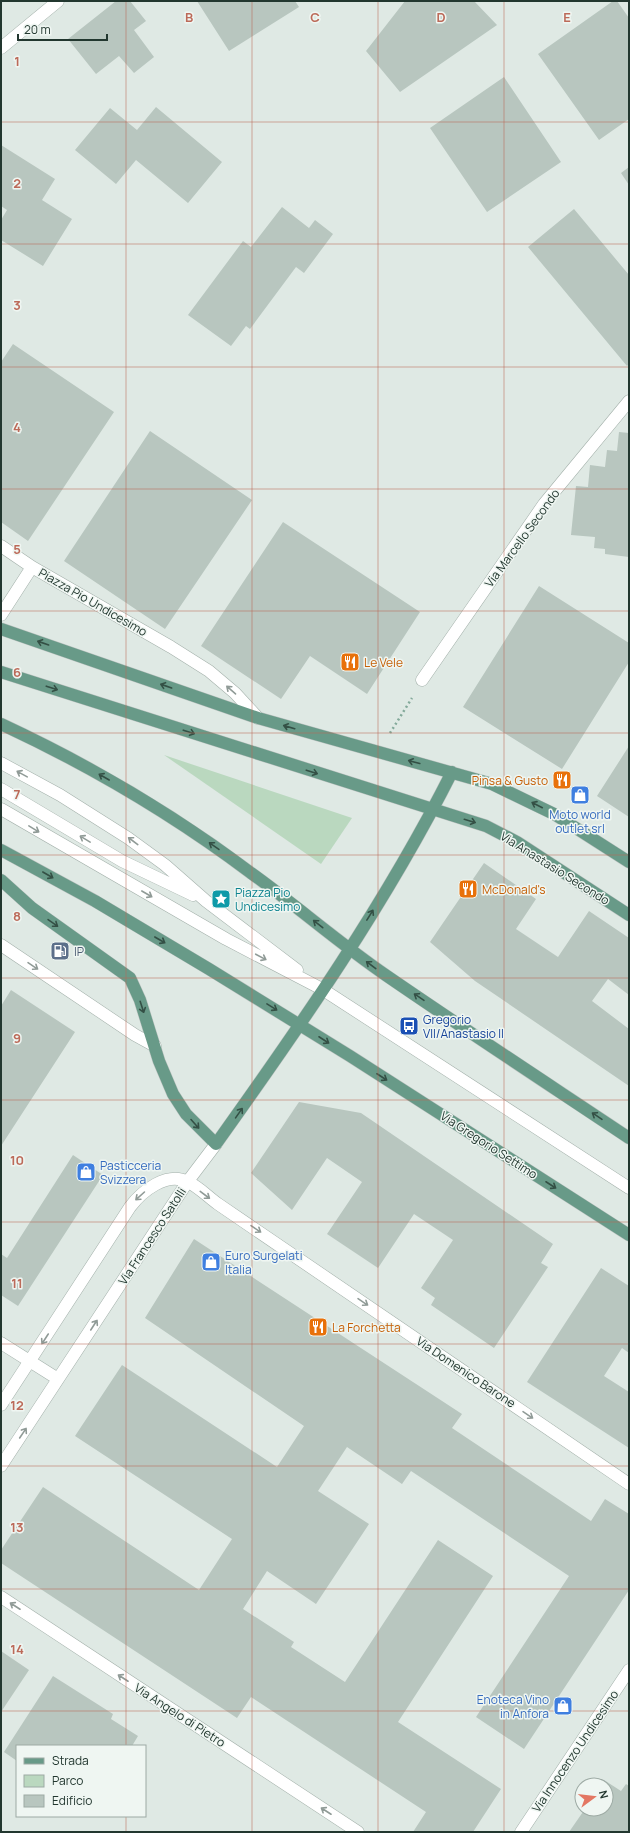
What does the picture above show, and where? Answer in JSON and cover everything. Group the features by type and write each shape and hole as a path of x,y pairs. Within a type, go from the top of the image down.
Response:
{"main road":[{"path":"1,629 258,718 492,784 554,814 629,862"},
{"path":"1,672 432,810"},
{"path":"1,724 92,770 189,829 251,872 349,948 394,980 629,1138"},
{"path":"1,880 32,908 130,978 140,1000 170,1088 180,1106 200,1130 216,1144 299,1024 349,948 419,837 452,772"},
{"name":"Via Anastasio Secondo","path":"432,810 486,826 503,833 629,915"},
{"path":"1,850 102,905 299,1024"},
{"name":"Via Gregorio Settimo","path":"299,1024 629,1235"}],"street":[{"path":"1,48 58,1"},
{"name":"Via Marcello Secondo","path":"422,680 544,504 629,401"},
{"name":"Piazza Pio Undicesimo","path":"1,546 32,567 171,647 209,671 235,693 258,718"},
{"path":"1,615 32,567"},
{"path":"1,763 60,795 128,838 165,866 206,901 322,989 629,1188"},
{"path":"1,789 122,861 206,901"},
{"path":"1,809 226,939 322,989"},
{"path":"1,945 155,1046"},
{"path":"188,1181 216,1144"},
{"name":"Via Francesco Satolli","path":"1,1405 136,1198 165,1180 172,1179 188,1181 1,1466"},
{"name":"Via Domenico Barone","path":"188,1181 223,1207 629,1484"},
{"path":"1,1343 58,1380"},
{"name":"Via Angelo di Pietro","path":"1,1598 358,1832"},
{"name":"Via Innocenzo Undicesimo","path":"521,1832 629,1670"}],"path":[{"path":"379,752 414,695"}],"green space":[{"path":"164,755 352,818 321,864"}],"building":[{"path":"116,1 130,1 146,21 134,30 154,57 134,73 119,56 96,74 68,39"},
{"path":"197,1 295,1 299,7 229,51"},
{"path":"405,1 474,1 497,25 400,92 366,51"},
{"path":"613,1 617,1 629,18 629,119 599,140 538,54"},
{"path":"504,77 561,162 487,212 430,128"},
{"path":"156,107 222,162 188,203 136,160 116,184 75,150 110,108 137,130"},
{"path":"1,145 55,179 42,200 72,219 43,266 1,240 1,220 7,210 1,206"},
{"path":"629,167 629,185 621,173"},
{"path":"282,207 309,228 315,220 333,234 304,273 296,267 250,329 246,326 231,346 188,315 243,241 251,247"},
{"path":"574,209 629,275 629,364 627,366 528,247"},
{"path":"13,344 114,412 28,541 1,522 1,362"},
{"path":"150,431 252,500 165,629 64,561"},
{"path":"619,432 629,433 629,557 605,554 605,549 594,548 595,537 571,535 576,486 588,487 590,465 605,467 607,450 617,451"},
{"path":"283,522 420,612 367,694 310,656 281,699 201,646"},
{"path":"539,586 629,643 629,662 562,769 463,707"},
{"path":"629,746 629,817 597,796"},
{"path":"484,863 536,899 516,929 558,957 589,911 629,938 629,995 608,979 592,1001 629,1029 629,1086 475,981 430,942"},
{"path":"11,990 75,1032 1,1146 1,1006"},
{"path":"299,1102 361,1113 553,1244 541,1263 548,1267 494,1348 431,1305 435,1298 421,1288 453,1240 414,1214 378,1268 327,1234 362,1182 327,1158 292,1210 251,1173"},
{"path":"73,1155 103,1175 18,1306 1,1295 1,1254 7,1258"},
{"path":"194,1239 462,1414 452,1428 591,1521 605,1499 629,1514 629,1590 524,1749 476,1717 569,1576 411,1471 402,1484 347,1447 318,1491 369,1524 316,1604 267,1571 243,1609 294,1642 291,1647 345,1682 438,1540 493,1576 398,1722 501,1789 473,1832 413,1832 426,1812 251,1697 237,1718 1,1563 1,1550 43,1487 199,1590 232,1539 75,1436 122,1365 277,1467 304,1426 145,1318"},
{"path":"601,1268 629,1286 629,1353 622,1348 604,1376 629,1392 629,1448 527,1382"},
{"path":"1,1651 29,1670 1,1712"},
{"path":"53,1676 113,1714 111,1719 138,1736 133,1745 16,1745 16,1760 4,1752"},
{"path":"626,1784 629,1786 629,1832 569,1832 579,1817 614,1817 614,1786 621,1791"}],"place":[{"name":"Le Vele","path":"350,662"},
{"name":"Pinsa & Gusto","path":"562,780"},
{"name":"Moto world outlet srl","path":"580,795"},
{"name":"McDonald's","path":"468,889"},
{"name":"Piazza Pio Undicesimo","path":"221,899"},
{"name":"IP","path":"60,951"},
{"name":"Gregorio VII/Anastasio II","path":"409,1026"},
{"name":"Pasticceria Svizzera","path":"86,1172"},
{"name":"Euro Surgelati Italia","path":"211,1262"},
{"name":"La Forchetta","path":"318,1327"},
{"name":"Enoteca Vino in Anfora","path":"563,1706"}]}
